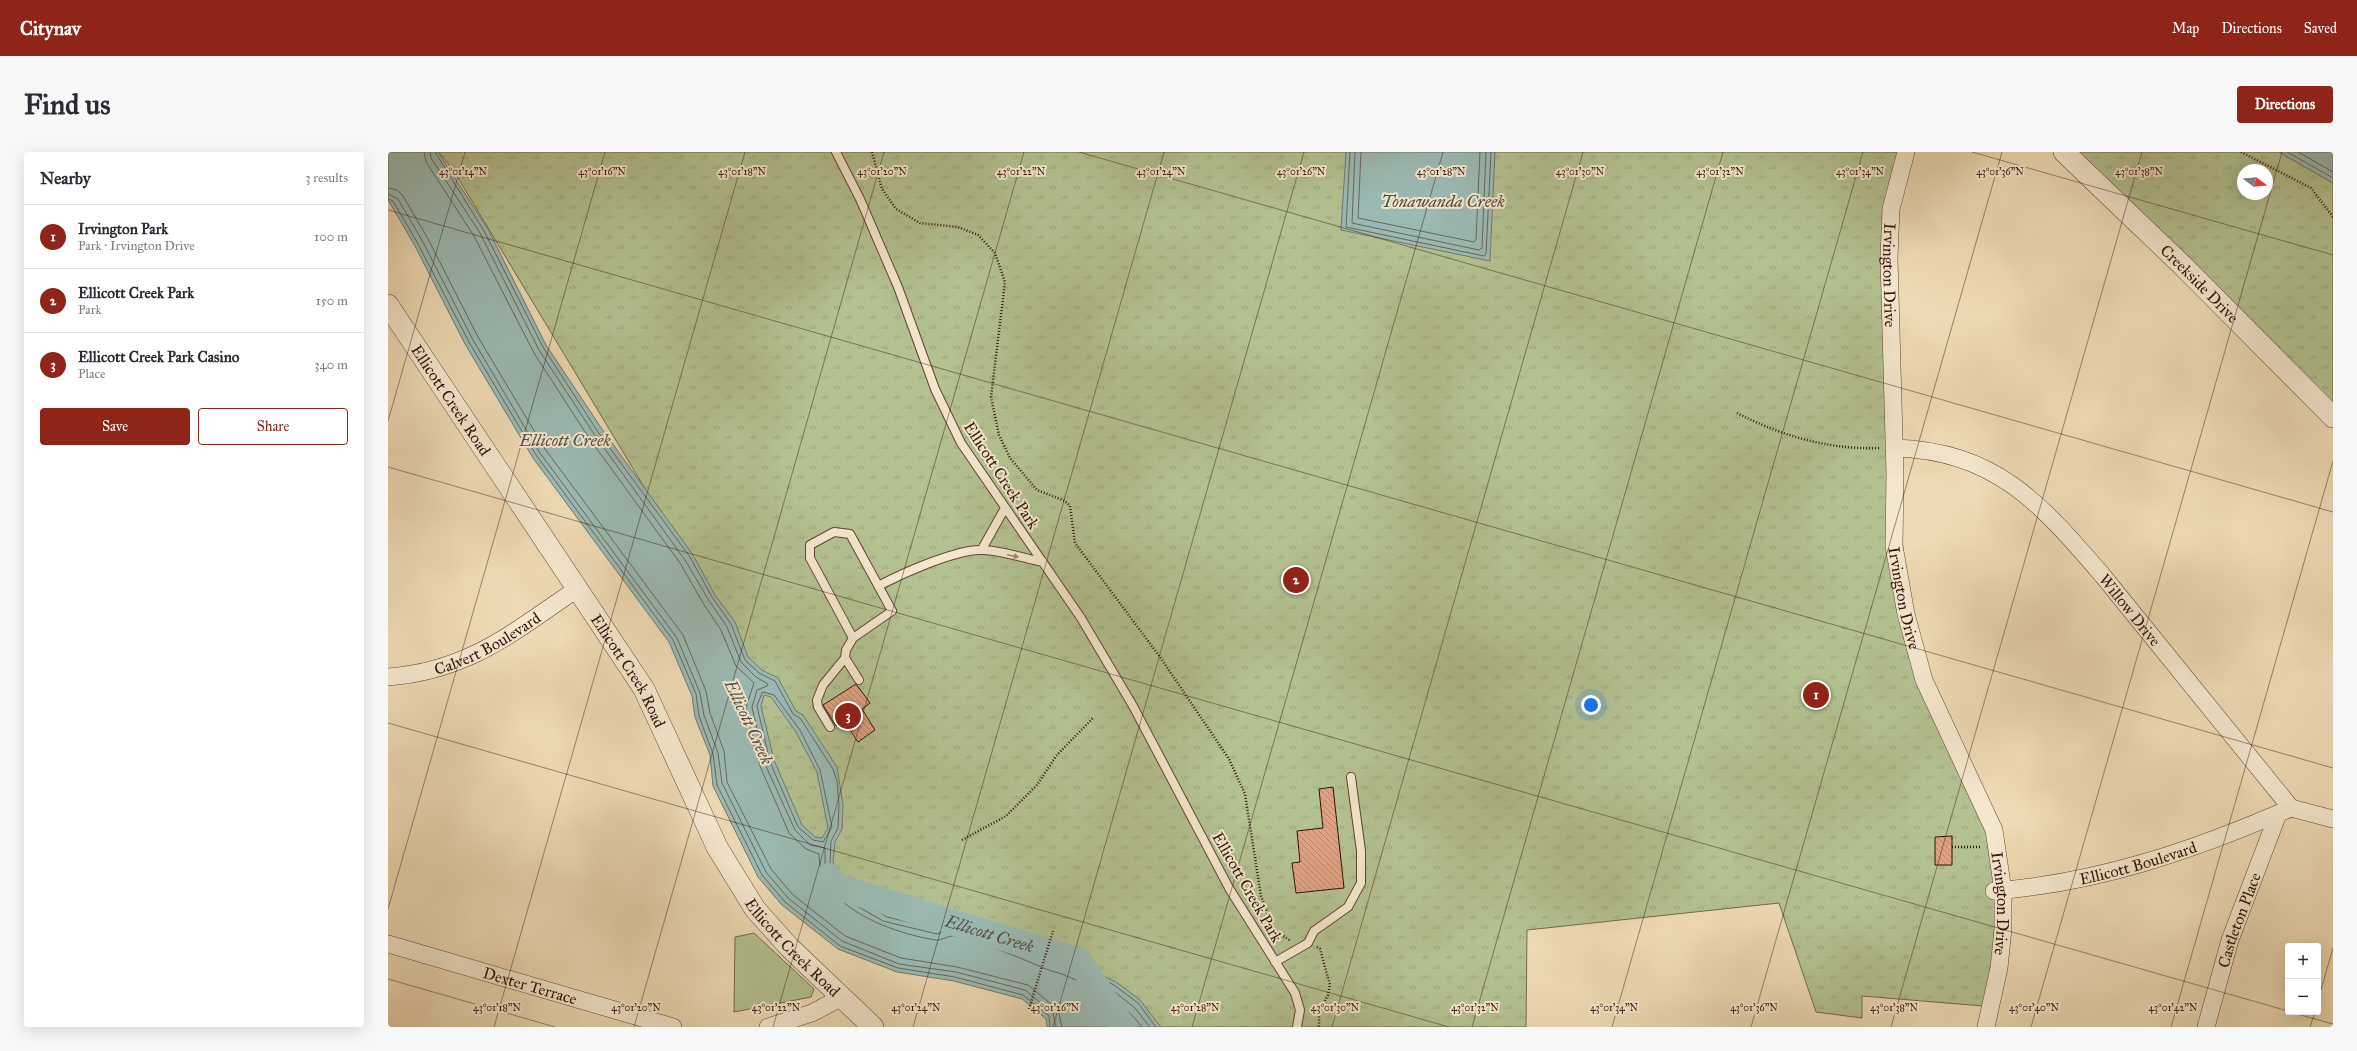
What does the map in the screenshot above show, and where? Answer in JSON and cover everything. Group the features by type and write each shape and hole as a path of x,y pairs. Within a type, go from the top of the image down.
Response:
{"street":[{"name":"Irvington Drive","path":"1906,152 1891,209 1889,258 1894,448 1894,546 1906,614 1924,680 1994,830 1998,891 2003,929 1999,968 1986,1027"},
{"name":"Creekside Drive","path":"2064,152 2182,265 2333,417"},
{"name":"Ellicott Creek Road","path":"388,305 644,689 717,847 755,909 789,947 873,1027"},
{"name":"Willow Drive","path":"1894,448 1918,449 1945,454 1971,462 1995,473 2018,488 2038,506 2103,576 2284,811"},
{"name":"Calvert Boulevard","path":"388,677 434,670 457,663 486,650 577,589"},
{"path":"2284,811 2333,819"},
{"name":"Ellicott Boulevard","path":"1998,891 2091,878 2134,867 2177,854 2284,811"},
{"name":"Castleton Place","path":"2206,1027 2242,905 2284,811"},
{"name":"Dexter Terrace","path":"388,944 673,1027"},
{"path":"768,1027 812,1013 842,997"}],"lane":[{"name":"Ellicott Creek Park","path":"836,152 860,199 895,279 938,396 961,443 1004,508 1044,562 1081,618 1133,706 1229,888 1295,993 1300,1010 1298,1027"},
{"path":"982,549 1004,508"},
{"path":"830,727 818,707 817,700 823,685 845,658 846,650 853,638 892,611 850,534 834,532 810,545 810,558 853,638"},
{"path":"878,586 923,566 982,549 1044,562"},
{"path":"845,658 858,680"},
{"path":"1275,962 1308,943 1314,931 1348,907 1361,883 1361,851 1351,777"}],"path":[{"path":"872,152 882,189 896,209 920,223 958,227 978,234 995,253 1005,282 991,397 999,435 1010,458 1037,490 1065,501 1070,506 1075,543 1160,657 1229,759 1245,794 1261,896 1274,930 1291,941 1308,943 1320,949 1330,985 1319,1012 1319,1027"},
{"path":"2241,152 2311,188 2333,217"},
{"path":"1736,413 1762,426 1798,438 1835,446 1894,448"},
{"path":"962,840 1006,816 1037,785 1056,756 1093,718"},
{"path":"1952,847 1981,847"},
{"path":"1029,1009 1054,931"}],"green space":[{"path":"439,152 1906,152 1889,257 1906,614 1994,830 1995,916 1993,960 1983,1006 1862,996 1862,1018 1816,1012 1779,903 1527,930 1526,1027 1123,1027 1079,961 834,886 739,708 679,545 455,173"},
{"path":"2064,152 2279,152 2333,183 2333,422"},
{"path":"754,933 814,989 811,997 734,1012 735,937"}],"water":[{"name":"Ellicott Creek","path":"388,152 438,152 488,229 546,345 602,429 693,555 715,595 735,622 748,657 762,670 778,678 796,711 803,715 837,767 843,805 842,829 835,842 833,862 838,873 862,899 887,913 938,925 951,920 1004,934 1052,955 1073,962 1116,982 1140,1000 1161,1027 1047,1027 1046,1019 1022,999 954,981 897,972 838,949 782,905 758,877 713,786 710,755 695,717 692,696 669,642 533,458 465,344 415,246 388,200","holes":["764,695 771,697 796,732 817,772 828,828 822,838 815,837 802,825 774,760 761,706"]},
{"name":"Tonawanda Creek","path":"1346,152 1495,152 1490,261 1341,230"},
{"path":"2279,152 2333,152 2333,183"}],"building":[{"path":"856,684 870,703 862,709 875,730 858,742 848,727 843,730 839,724 836,726 823,705"},
{"path":"1333,787 1344,888 1296,893 1292,863 1300,862 1297,831 1323,828 1319,789"},
{"path":"1952,836 1952,865 1935,865 1935,837"}],"waterway":[{"name":"Ellicott Creek","path":"829,876 834,886 1079,961 1123,1027"}],"place":[{"name":"Ellicott Creek Park","path":"1296,580"},
{"name":"Irvington Park","path":"1816,695"},
{"name":"Ellicott Creek Park Casino","path":"848,716"}]}
